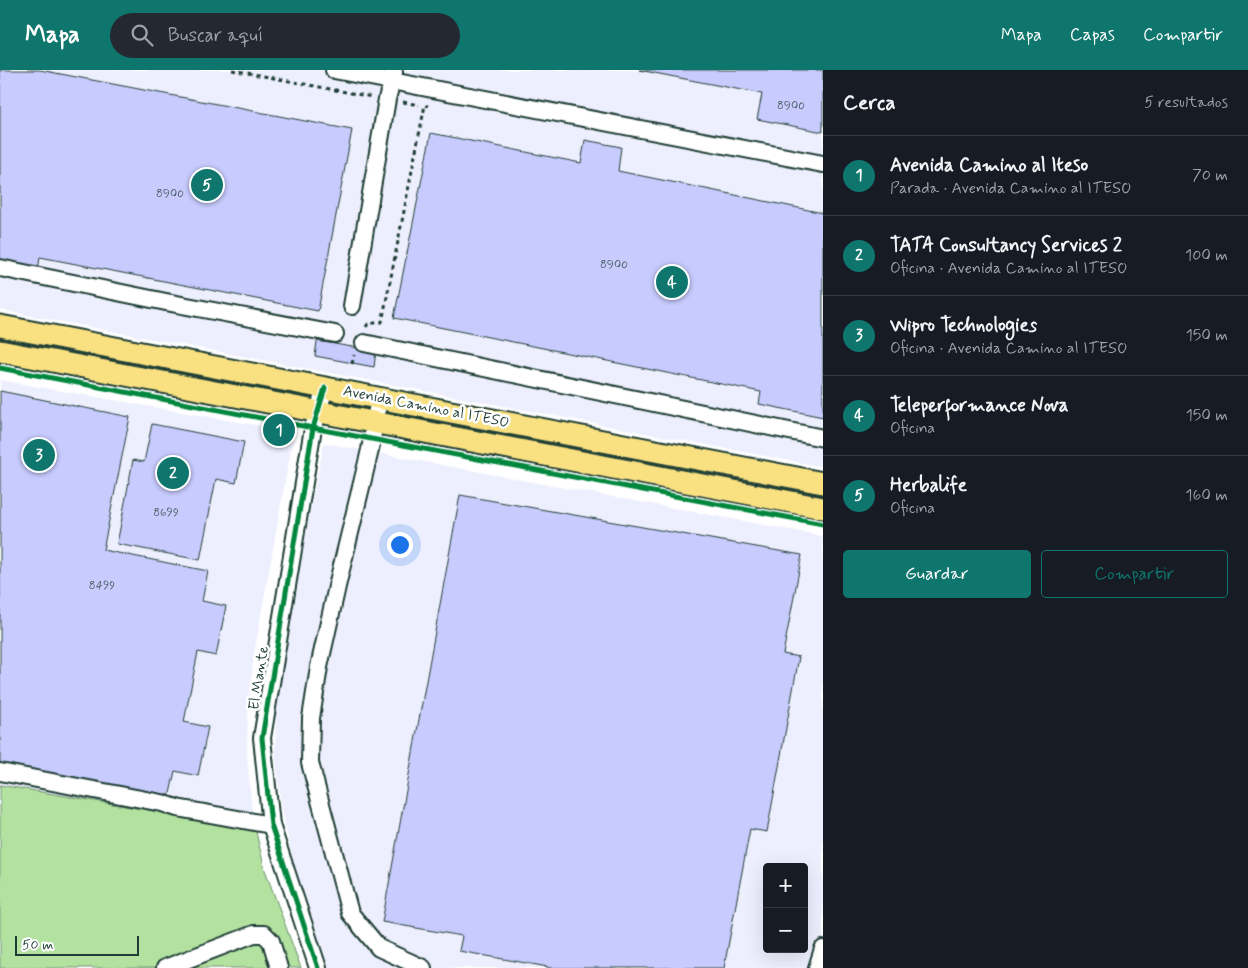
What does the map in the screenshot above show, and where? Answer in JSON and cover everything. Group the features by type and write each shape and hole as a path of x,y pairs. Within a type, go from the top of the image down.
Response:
{"main road":[{"name":"Avenida Camino al ITESO","path":"0,326 823,483"},
{"name":"Avenida Camino al ITESO","path":"0,351 823,508"}],"street":[{"path":"334,70 393,75 823,164"},
{"path":"352,306 387,100 393,75"},
{"path":"0,268 335,334"},
{"path":"361,340 823,438"},
{"name":"El Mante","path":"318,968 271,825 262,738 312,428 325,388"},
{"path":"379,398 370,450 319,667 311,718 310,763 350,913 379,948 422,968"},
{"path":"0,772 271,825"},
{"path":"165,968 254,934 264,934 270,941 279,968"},
{"path":"817,968 823,950"}],"path":[{"path":"232,70 387,100 434,107"},
{"path":"352,364 368,324 382,322 424,106"}],"shaded area":[{"path":"0,70 823,70 823,467 0,310"},
{"path":"0,380 294,432 254,654 248,710 247,754 255,828 0,785"},
{"path":"324,443 823,536 823,968 329,968 291,855 281,803 275,752 281,655"}],"green space":[{"path":"0,785 255,828 265,870 301,968 0,968"}],"building":[{"path":"0,70 40,70 352,130 318,311 40,257 38,271 0,263"},
{"path":"639,70 823,70 823,132 757,119 762,94"},
{"path":"431,133 581,163 585,140 621,147 618,171 823,213 823,417 759,404 761,392 394,318"},
{"path":"317,341 376,351 374,367 315,356"},
{"path":"0,391 130,417 103,550 208,571 202,601 226,606 216,656 198,652 184,722 208,727 198,776 175,771 169,798 0,765"},
{"path":"152,424 244,442 236,483 216,479 200,560 117,544 133,460 144,462"},
{"path":"460,495 802,555 783,654 799,657 767,832 750,829 724,968 548,968 459,951 462,936 382,922"}],"cycle path":[{"path":"0,368 823,524"},
{"path":"318,968 271,825 262,738 313,428 325,388"}],"place":[{"name":"Herbalife","path":"207,185"},
{"name":"Teleperformance Nova","path":"672,282"},
{"name":"Avenida Camino al Iteso","path":"279,430"},
{"name":"Wipro Technologies","path":"39,455"},
{"name":"TATA Consultancy Services 2","path":"173,473"}]}
